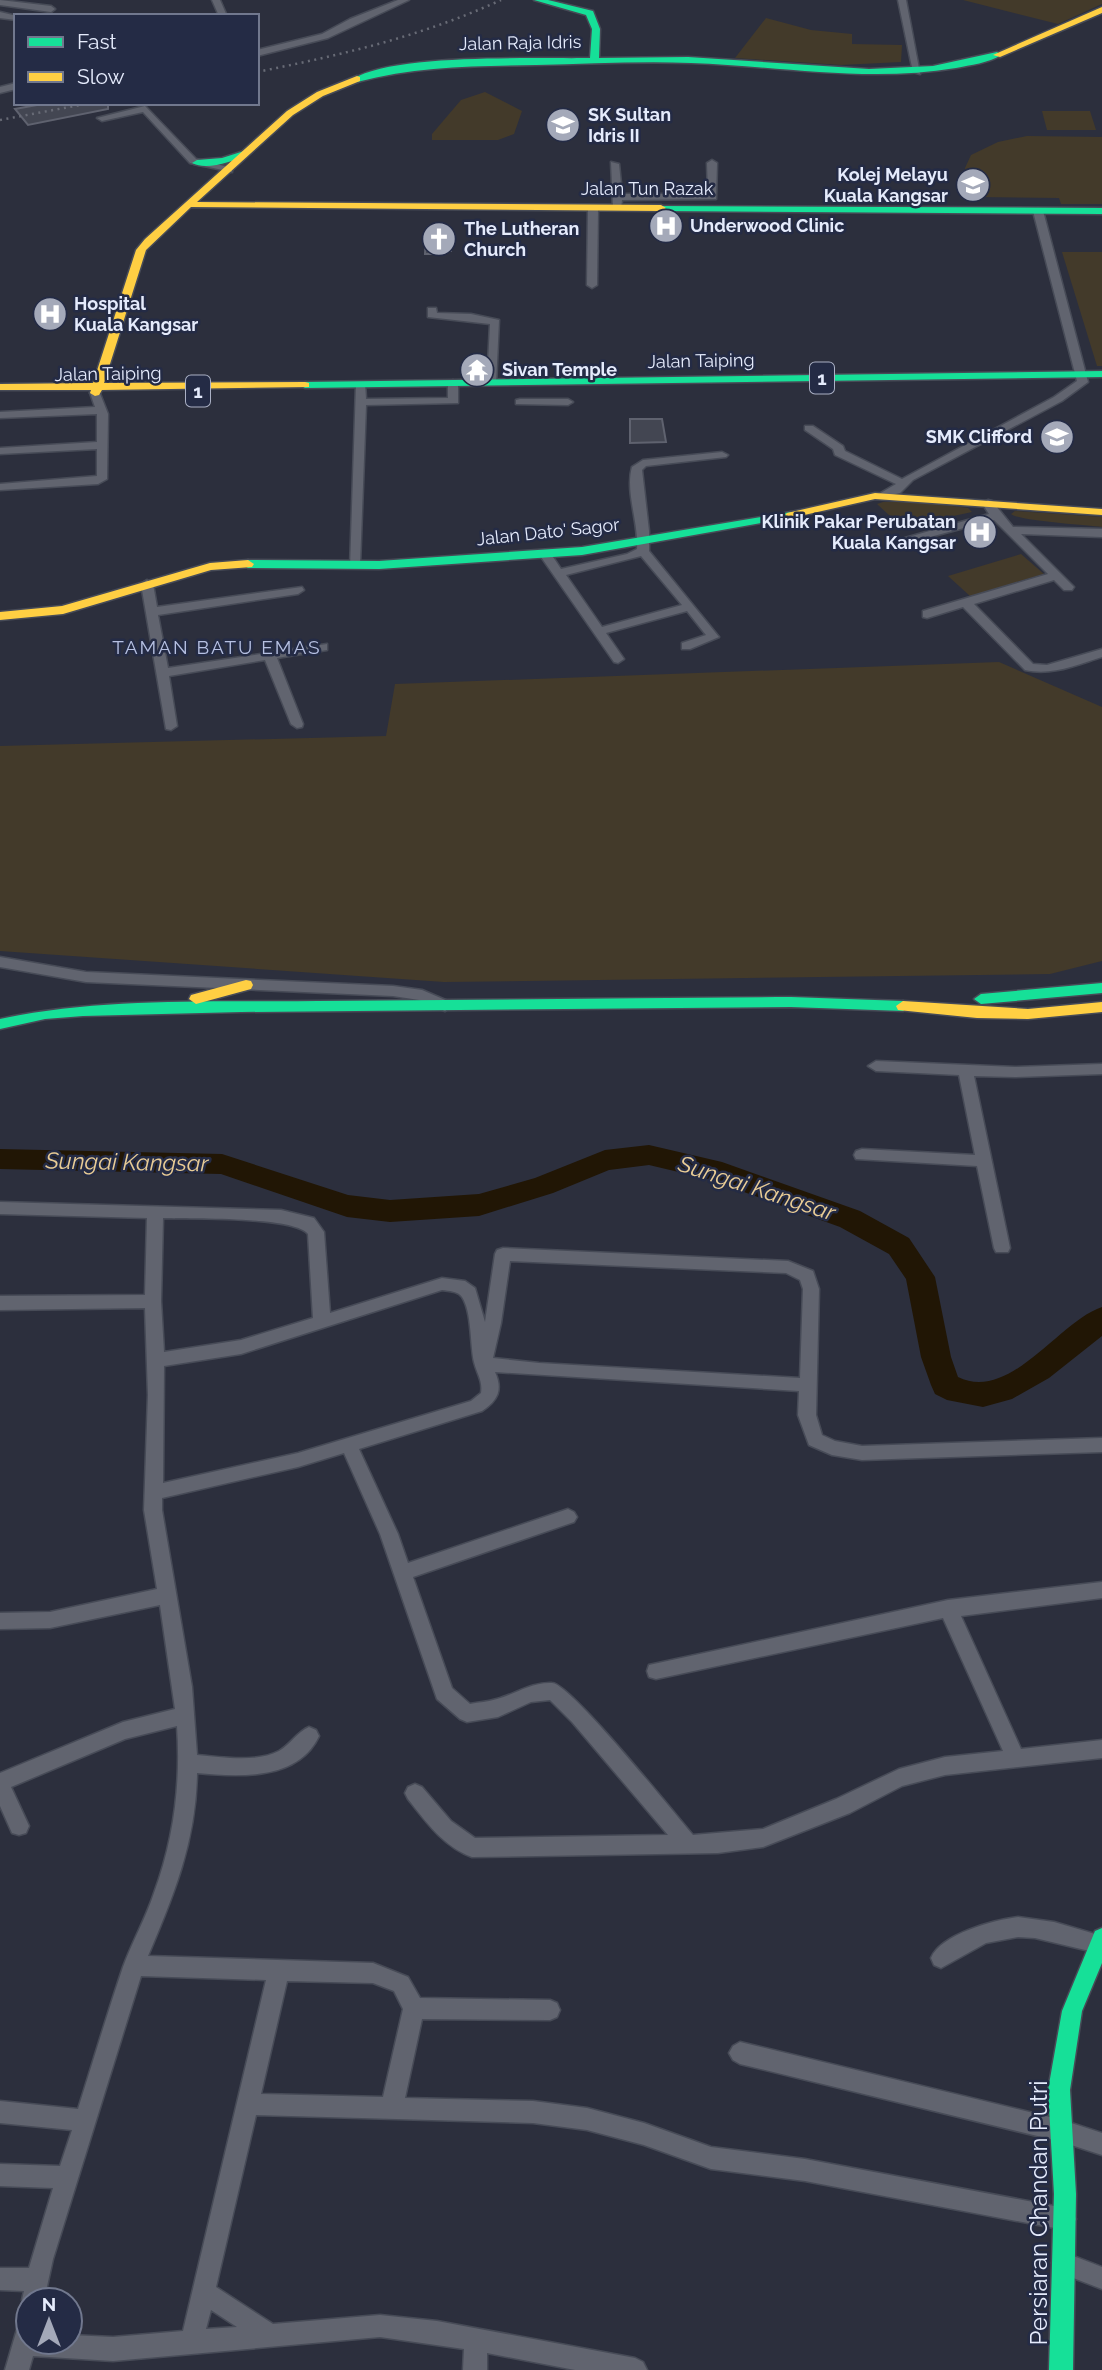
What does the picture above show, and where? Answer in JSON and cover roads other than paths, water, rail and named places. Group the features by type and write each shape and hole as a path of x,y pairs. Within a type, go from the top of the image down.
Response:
{"main road":[{"path":"544,1 581,9 594,17 594,60"},
{"name":"Jalan Raja Idris","path":"98,398 105,362 141,250 149,239 192,205 304,104 320,94 360,78 415,66 440,64 594,60 713,61 861,72 917,72 971,64 1003,54 1034,43 1102,10"},
{"path":"197,163 223,161 249,152"},
{"path":"197,163 206,175 209,189"},
{"name":"Jalan Tun Razak","path":"192,205 593,208 617,203 1102,211"},
{"path":"46,391 89,373 105,362 113,377 130,385"},
{"name":"Jalan Taiping","path":"98,398 130,385 301,385 361,393 453,383 1102,374"},
{"name":"Jalan Taiping","path":"0,387 98,398 301,385"},
{"name":"Jalan Taiping","path":"0,396 46,391"},
{"path":"896,489 908,484 910,488 942,499 992,509 1102,512"},
{"name":"Jalan Dato' Sagor","path":"0,616 63,610 185,573 234,564 354,565 644,546 896,489"},
{"path":"166,1008 246,985"},
{"path":"894,1005 1102,988"},
{"path":"0,1024 45,1014 166,1008 791,1002 894,1005 976,1013 1076,1012 1102,1007"},
{"name":"Persiaran Chandan Putri","path":"1061,2370 1065,2219 1059,2090 1072,2011 1100,1941"}],"street":[{"path":"260,51 325,36 353,21 405,0"},
{"path":"902,0 917,72"},
{"path":"0,2 55,7 45,14"},
{"path":"102,118 145,109 197,163 229,170"},
{"path":"614,164 617,203 713,197 712,163"},
{"path":"592,285 593,208"},
{"path":"809,428 839,448 839,453 896,489 1083,382 1038,211"},
{"path":"432,310 432,315 436,316 471,317 495,322 492,383"},
{"path":"541,382 541,402"},
{"path":"354,565 361,393"},
{"path":"0,415 98,398 104,445 104,472 98,481 0,487"},
{"path":"520,402 568,402"},
{"path":"0,451 104,445"},
{"path":"685,646 713,637 644,546 636,469 643,463 655,460 722,455"},
{"path":"911,538 992,509 1068,587"},
{"path":"1010,530 1102,533"},
{"path":"559,573 631,557 644,546"},
{"path":"545,554 618,659"},
{"path":"927,614 1055,576"},
{"path":"147,584 171,726"},
{"path":"150,612 298,590"},
{"path":"965,603 1029,667 1048,670 1102,653"},
{"path":"599,631 689,607"},
{"path":"162,673 323,647"},
{"path":"271,656 297,723"},
{"path":"0,962 86,977 246,985 336,986 406,992 422,995 445,1006"},
{"path":"876,1066 1015,1072 1101,1072"},
{"path":"965,1070 1002,1248"},
{"path":"862,1155 984,1161"},
{"path":"0,1208 281,1216 308,1222 316,1231 322,1321"},
{"path":"36,2286 134,1966 164,1895 181,1841 187,1763 186,1715 169,1595 153,1510 155,1212"},
{"path":"483,1364 493,1324 503,1254 788,1267 807,1276 811,1289 807,1415 815,1440 832,1448 862,1453 1102,1446"},
{"path":"154,1492 298,1460 476,1406 489,1397 491,1384 483,1364 469,1293 459,1286 442,1284 241,1347 156,1360"},
{"path":"0,1303 153,1301"},
{"path":"483,1364 539,1370 807,1385"},
{"path":"349,1445 389,1534 444,1693 467,1713 498,1708 529,1694 554,1691 579,1716 688,1844"},
{"path":"401,1573 568,1517"},
{"path":"656,1671 948,1608 1038,1595 1102,1590"},
{"path":"0,1621 50,1620 169,1595"},
{"path":"948,1608 1015,1757"},
{"path":"19,1826 0,1784 123,1731 186,1715"},
{"path":"187,1763 234,1768 268,1762 293,1754 309,1736"},
{"path":"415,1793 444,1828 472,1848 688,1844 763,1838 899,1778 946,1766 1102,1749"},
{"path":"941,1958 970,1938 998,1928 1032,1926 1100,1941"},
{"path":"134,1966 373,1973 401,1984 414,2008 392,2106"},
{"path":"192,2342 279,1970"},
{"path":"414,2008 550,2010"},
{"path":"740,2053 1062,2131 1102,2144"},
{"path":"247,2104 533,2112 587,2119 644,2134 711,2158 805,2170 1065,2219"},
{"path":"0,2112 85,2121"},
{"path":"0,2175 68,2177"},
{"path":"1063,2263 1102,2278"},
{"path":"0,2279 22,2286"},
{"path":"204,2292 271,2336"},
{"path":"84,2344 113,2349 380,2326 476,2339 635,2370"},
{"path":"475,2370 476,2339"}],"waterway":[{"name":"Sungai Kangsar","path":"0,1159 222,1164 347,1206 390,1211 479,1205 543,1186 605,1160 649,1155 712,1169 850,1219 899,1246 920,1277 936,1357 946,1385 958,1391 983,1394 1001,1390 1038,1370 1102,1319"}],"railway":[{"path":"259,72 320,59 412,34 501,0"},
{"path":"0,120 80,105"}],"place":[{"name":"SK Sultan Idris II","path":"563,125"},
{"name":"Kolej Melayu Kuala Kangsar","path":"973,185"},
{"name":"Underwood Clinic","path":"666,226"},
{"name":"The Lutheran Church","path":"439,239"},
{"name":"Hospital Kuala Kangsar","path":"50,314"},
{"name":"Sivan Temple","path":"477,370"},
{"name":"SMK Clifford","path":"1057,437"},
{"name":"Klinik Pakar Perubatan Kuala Kangsar","path":"980,532"}],"district":[{"name":"TAMAN BATU EMAS","path":"217,647"}]}
